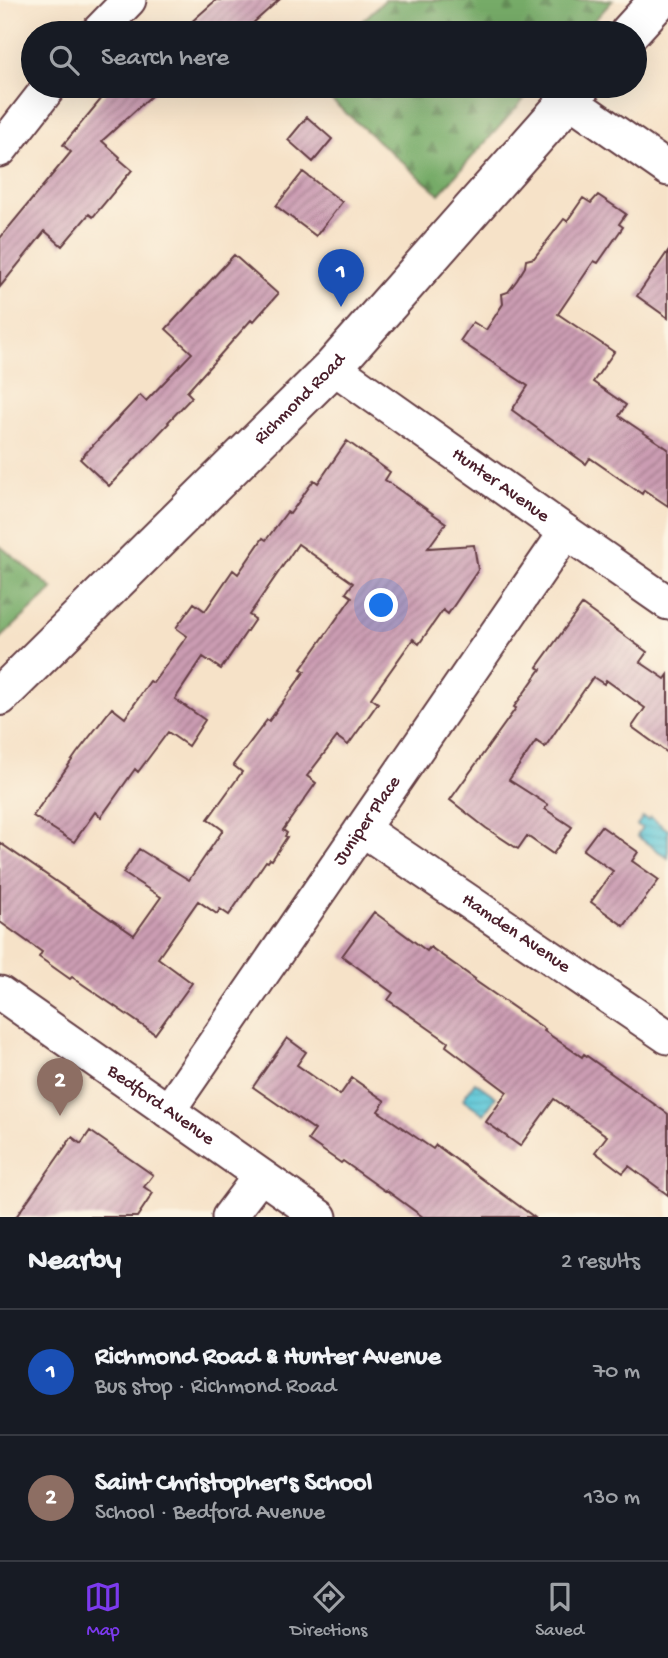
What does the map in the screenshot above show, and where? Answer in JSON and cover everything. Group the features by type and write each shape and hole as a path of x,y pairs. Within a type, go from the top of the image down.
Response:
{"main road":[{"path":"640,21 659,0"},
{"name":"Richmond Road","path":"0,696 334,367 571,98"}],"street":[{"path":"109,21 129,0"},
{"path":"0,150 41,98"},
{"path":"581,98 668,169"},
{"name":"Hunter Avenue","path":"334,367 668,603"},
{"name":"Juniper Place","path":"168,1111 566,532"},
{"name":"Hamden Avenue","path":"362,829 668,1037"},
{"name":"Bedford Avenue","path":"0,993 320,1217"},
{"path":"229,1217 260,1176"}],"green space":[{"path":"385,0 613,0 594,21 362,21"},
{"path":"329,98 525,98 439,194"},
{"path":"0,546 53,589 0,639"}],"water":[{"path":"643,817 648,820 650,817 668,830 668,858 637,836 642,828 637,825"},
{"path":"475,1082 496,1097 484,1114 463,1099"}],"building":[{"path":"216,0 279,0 255,21 192,21"},
{"path":"102,98 149,98 102,141 132,170 93,217 89,214 62,246 45,231 0,287 0,238 71,152 63,145"},
{"path":"307,117 332,139 313,162 288,140"},
{"path":"303,172 342,202 316,236 276,206"},
{"path":"598,195 626,214 619,224 623,227 598,263 594,261 558,314 614,352 593,382 626,405 619,416 668,449 668,506 644,490 642,494 590,458 586,464 512,410 528,386 460,341 473,322 486,330 503,304 502,294 508,292 517,280 526,260 534,258 564,219 567,221 583,198 591,203"},
{"path":"668,251 668,318 637,296"},
{"path":"234,255 278,294 187,392 192,397 109,486 80,459 140,395 146,401 192,353 166,329"},
{"path":"347,441 390,472 385,480 446,523 428,548 474,545 478,570 448,614 443,610 419,644 413,639 371,698 378,703 348,745 337,737 307,776 316,783 283,830 287,837 272,860 266,861 229,915 220,909 217,914 198,901 158,958 192,983 155,1034 39,957 42,952 0,922 0,843 134,935 161,897 123,873 139,849 189,880 223,830 208,819 242,772 233,765 305,671 301,669 352,597 346,593 353,583 298,544 249,615 255,619 221,669 203,657 175,699 205,720 188,746 168,732 138,772 135,769 101,817 95,812 74,842 33,816 112,708 125,718 150,681 153,683 187,636 176,628 194,603 205,611 233,570 238,574 263,538 266,540 287,512 290,514 314,480 318,483"},
{"path":"582,605 647,652 640,662 665,679 668,675 668,753 632,727 645,708 606,680 604,684 593,677 545,747 536,741 509,780 548,805 545,809 572,827 553,854 527,836 518,849 450,800 516,708 514,707 541,669 537,667"},
{"path":"601,826 638,852 632,861 659,880 624,926 591,902 613,871 583,850"},
{"path":"374,912 427,951 430,947 545,1029 544,1031 582,1057 584,1054 668,1114 668,1195 629,1166 623,1173 595,1152 607,1136 554,1099 520,1146 486,1122 507,1092 446,1046 448,1042 388,1000 393,993 342,956"},
{"path":"287,1038 306,1052 297,1065 340,1095 352,1078 385,1101 378,1111 433,1149 436,1145 534,1217 423,1217 308,1140 315,1130 253,1087"},
{"path":"90,1131 153,1175 144,1187 153,1193 137,1217 16,1217 72,1137 81,1144"}],"place":[{"name":"Richmond Road & Hunter Avenue","path":"341,307"},
{"name":"Saint Christopher's School","path":"60,1116"}]}
